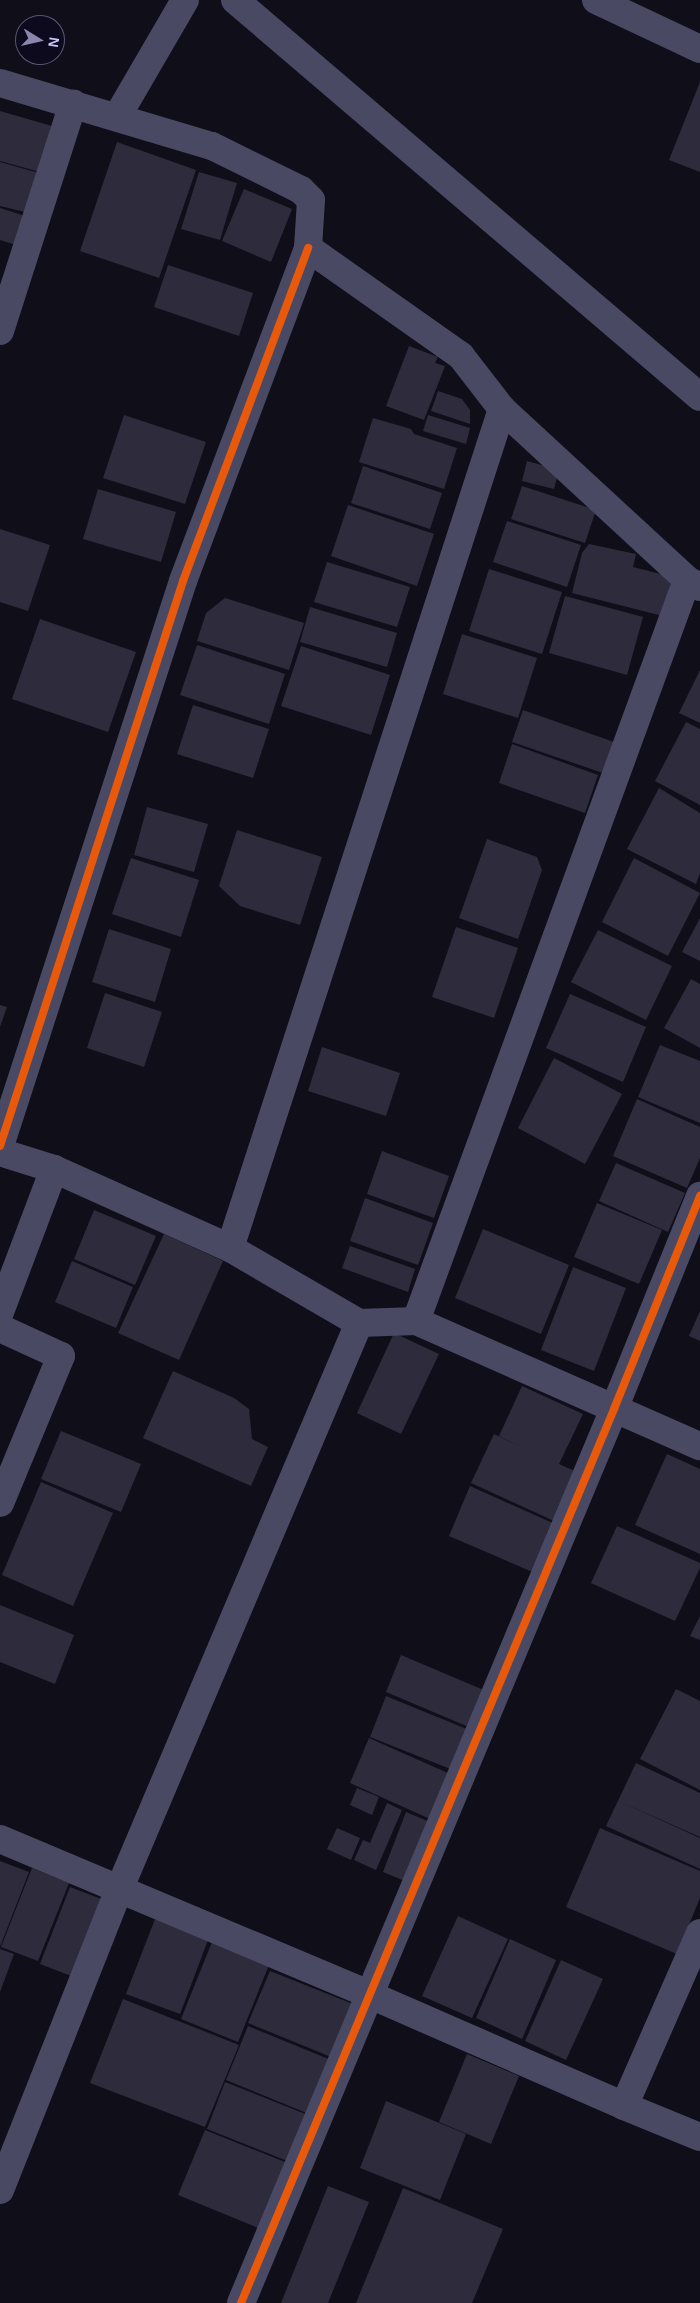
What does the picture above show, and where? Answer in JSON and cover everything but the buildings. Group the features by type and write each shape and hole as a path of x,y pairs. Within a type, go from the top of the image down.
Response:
{"street":[{"path":"117,117 185,0"},
{"path":"235,0 700,397"},
{"path":"596,0 700,49"},
{"path":"0,83 73,103 212,146 301,190 311,200 308,248 183,581 0,1146"},
{"path":"0,331 73,103"},
{"path":"308,248 461,356 502,409 694,583 416,1321"},
{"path":"230,1248 502,409"},
{"path":"0,1152 54,1169 230,1248 360,1323 416,1321 700,1446"},
{"path":"0,1312 54,1169"},
{"path":"241,2303 368,1994 614,1409 700,1196"},
{"path":"0,2190 119,1890 360,1323"},
{"path":"0,1328 61,1356 0,1503"},
{"path":"0,1839 368,1994 624,2106 700,2137"},
{"path":"624,2106 700,1933"}],"cycle path":[{"path":"0,1146 183,581 308,248"},
{"path":"241,2303 614,1409 700,1196"}]}
